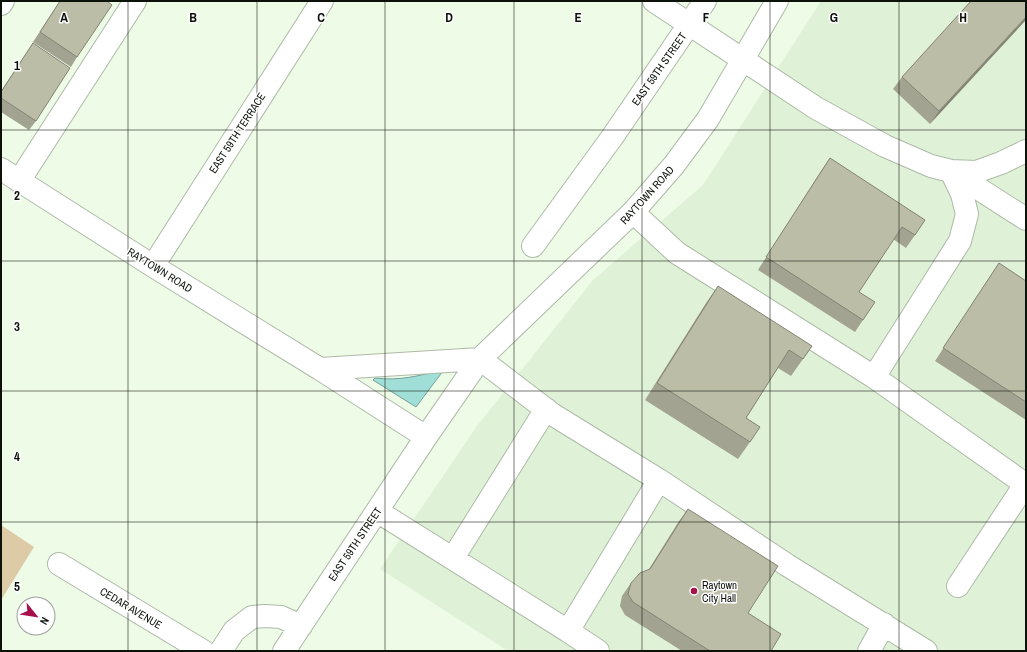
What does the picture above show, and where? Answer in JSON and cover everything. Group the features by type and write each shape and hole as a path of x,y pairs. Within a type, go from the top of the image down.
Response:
{"street":[{"path":"20,181 135,1"},
{"name":"EAST 59TH TERRACE","path":"153,266 322,1"},
{"path":"654,1 816,108 878,142 931,166 951,171 976,172 1001,163 1026,151"},
{"name":"EAST 59TH STREET","path":"533,246 617,139 689,25 706,1"},
{"name":"RAYTOWN ROAD","path":"1,169 426,437 480,359 633,212 674,166 708,119 777,1"},
{"path":"951,171 1026,219"},
{"path":"874,377 960,241 967,214 962,194 951,171"},
{"path":"633,212 677,253 874,377 1026,484 958,586"},
{"path":"320,369 480,359 546,409 659,480 787,565 926,651"},
{"path":"453,558 546,409"},
{"name":"EAST 59TH STREET","path":"284,651 426,437"},
{"path":"568,631 659,480"},
{"path":"377,511 598,651"},
{"name":"CEDAR AVENUE","path":"59,564 203,651"},
{"path":"221,651 234,631 252,617 281,617 301,626"},
{"path":"869,651 884,624"}],"shaded area":[{"path":"821,1 1026,1 1026,651 508,651 380,569 477,426 593,280 703,185"},
{"path":"1,525 34,547 1,600"}],"water":[{"path":"443,371 416,407 373,380 375,378 393,379 409,377"}],"building":[{"path":"60,1 107,1 112,5 77,57 40,32"},
{"path":"971,1 1026,1 1026,17 939,111 902,77"},
{"path":"33,43 70,68 36,121 1,98 1,92"},
{"path":"830,158 925,220 915,235 902,227 859,292 875,302 863,320 766,257"},
{"path":"999,263 1026,281 1026,402 943,348"},
{"path":"718,286 812,346 803,359 789,350 746,418 760,427 750,442 657,383"},
{"name":"Raytown City Hall","path":"688,509 778,566 748,613 781,634 771,651 710,651 633,602 628,594 631,583 640,573 650,569"}],"place":[{"name":"Raytown City Hall","path":"694,591"}]}
